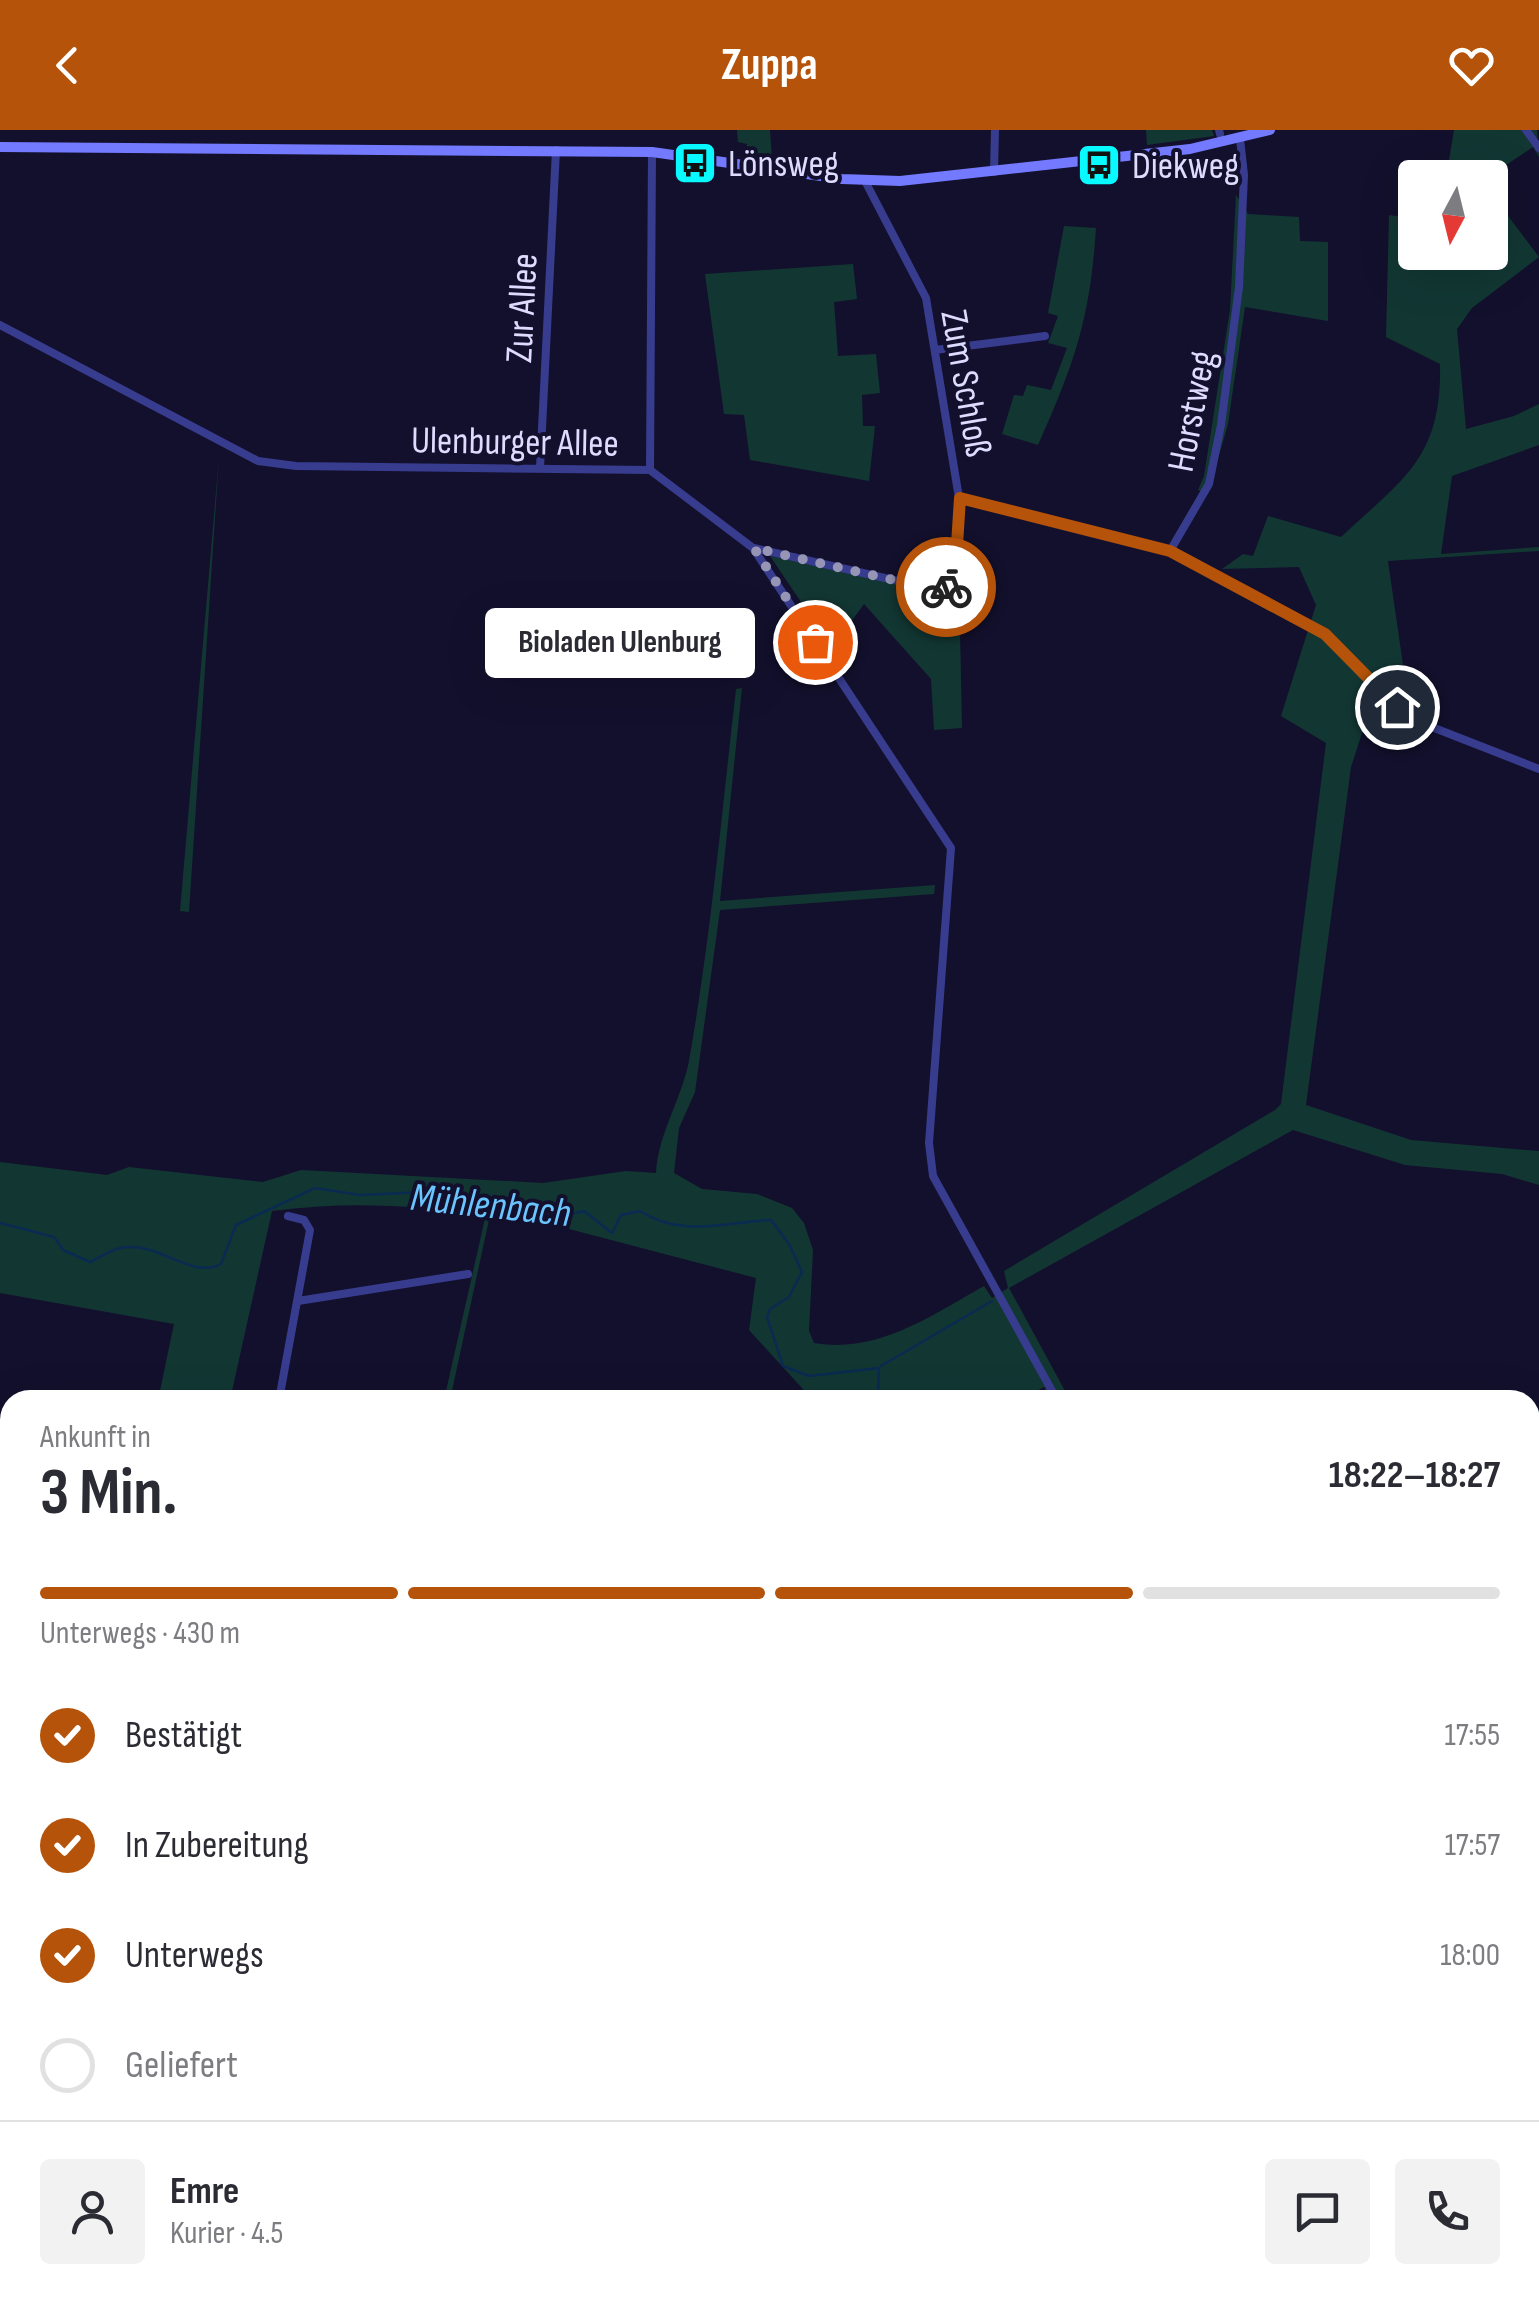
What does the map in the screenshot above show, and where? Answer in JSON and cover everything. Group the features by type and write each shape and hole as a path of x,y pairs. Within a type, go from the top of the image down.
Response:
{"main road":[{"path":"0,147 652,152 865,181 994,172 1069,160 1190,149 1270,130"}],"street":[{"path":"994,172 996,130"},
{"path":"1526,130 1539,148"},
{"name":"Horstweg","path":"1170,551 1209,484 1221,425 1239,287 1244,175 1240,138"},
{"name":"Zur Allee","path":"540,468 556,150"},
{"path":"650,470 652,152"},
{"name":"Zum Schloß","path":"754,548 933,589 946,587 955,576 960,498 926,298 865,181"},
{"name":"Ulenburger Allee","path":"0,325 258,462 296,466 650,470 754,548 950,848 929,1143 933,1176 1052,1390"},
{"path":"935,350 1045,336"},
{"path":"960,498 1170,551 1325,634 1397,707 1419,722 1539,769"},
{"path":"281,1390 310,1230 304,1220 288,1216"},
{"path":"298,1300 468,1274"}],"green space":[{"path":"737,130 770,130 772,159 745,154 747,144 738,142"},
{"path":"1146,130 1212,130 1214,136 1147,145"},
{"path":"1454,130 1537,130 1539,157 1533,147 1508,164 1508,160 1449,160"},
{"path":"1236,195 1248,214 1299,217 1300,241 1328,242 1328,321 1245,307 1228,424 1208,494 1198,490 1204,476 1230,310"},
{"path":"1389,215 1398,216 1398,270 1508,270 1508,216 1539,257 1472,308 1457,329 1466,429 1514,416 1539,404 1539,445 1452,476 1441,554 1539,547 1539,551 1388,561 1403,665 1381,675 1351,767 1306,1105 1411,1140 1539,1151 1539,1185 1502,1174 1405,1165 1293,1130 1009,1288 1065,1390 1044,1387 804,1390 749,1330 756,1278 504,1212 490,1215 452,1390 446,1390 486,1214 379,1205 272,1211 232,1390 160,1390 174,1324 0,1293 0,1162 107,1175 129,1167 263,1182 301,1170 543,1183 626,1171 656,1173 661,1143 690,1055 736,689 742,688 720,901 935,885 934,894 720,910 695,1092 679,1128 674,1173 702,1189 757,1194 792,1208 804,1223 813,1250 809,1331 814,1343 837,1345 882,1338 924,1320 984,1286 992,1298 1008,1288 1004,1271 1275,1110 1281,1104 1326,743 1281,716 1316,605 1299,567 1222,569 1243,554 1253,556 1268,516 1341,537 1401,481 1426,444 1439,396 1440,364 1386,337"},
{"path":"1064,226 1096,228 1090,289 1079,340 1038,445 1002,434 1014,395 1023,396 1027,385 1051,390 1067,348 1048,343 1058,316 1048,313"},
{"path":"853,264 857,299 834,302 838,356 876,354 880,393 862,395 863,426 875,426 869,481 750,460 744,415 724,414 705,274"},
{"path":"219,457 189,912 180,911"},
{"path":"770,556 930,591 926,627 960,631 962,728 934,730 931,679 864,604 832,648"}],"waterway":[{"name":"Mühlenbach","path":"0,1223 54,1237 63,1250 90,1262 116,1249 134,1247 210,1268 221,1264 236,1225 315,1188 360,1195 446,1191 487,1208 559,1217 584,1211 612,1233 621,1215 640,1211 687,1226 771,1220 789,1244 802,1272 789,1297 770,1309 767,1317 783,1366 809,1376 879,1368 878,1390"},
{"path":"881,1366 992,1301"}],"way so far":[{"path":"815,642 754,548 933,589 946,587"}],"place":[{"name":"Lönsweg","path":"695,163"},
{"name":"Diekweg","path":"1099,165"},
{"name":"Bioladen Ulenburg","path":"815,642"}],"route":[{"path":"946,587 955,576 960,498 1170,551 1325,634 1397,707"}]}
